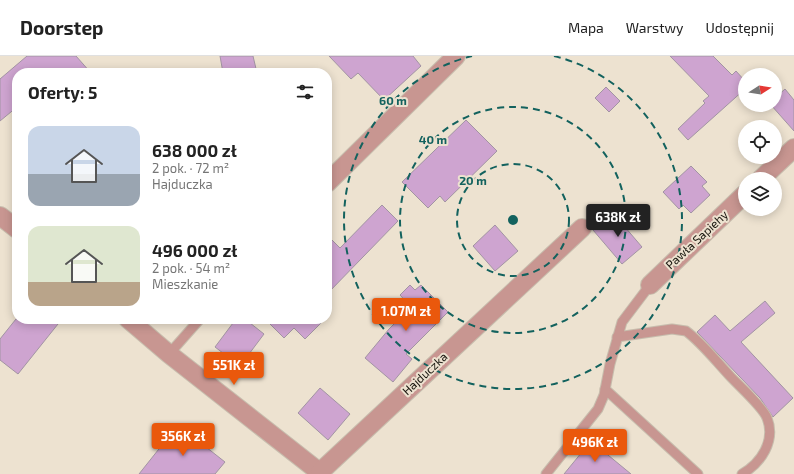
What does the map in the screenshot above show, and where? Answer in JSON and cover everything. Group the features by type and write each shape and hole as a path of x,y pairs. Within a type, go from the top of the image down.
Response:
{"street":[{"path":"332,178 456,56"},
{"path":"768,172 794,148"},
{"name":"Pawła Sapiehy","path":"650,285 738,201"},
{"path":"0,216 12,225"},
{"name":"Hajduczka","path":"321,473 582,228"},
{"path":"134,324 169,354 321,473"}],"lane":[{"path":"546,474 598,409 605,390 622,322 650,285"},
{"path":"169,354 196,324"},
{"path":"618,337 672,329 686,331 750,397 767,417 770,433 769,443 756,464 742,474"},
{"path":"605,390 698,474"}],"building":[{"path":"27,56 76,56 87,68 13,68"},
{"path":"220,56 253,56 256,68 222,68"},
{"path":"329,56 413,56 421,66 384,100 358,73 351,79"},
{"path":"670,56 713,56 732,75 736,71 738,73 738,95 688,140 678,129 705,103 703,101 709,96"},
{"path":"12,69 12,111 0,121 0,79"},
{"path":"606,87 620,101 609,112 595,98"},
{"path":"785,89 794,100 794,131 777,112 782,112 782,92"},
{"path":"466,120 497,151 445,202 440,196 428,208 402,182"},
{"path":"691,166 707,182 702,186 710,195 691,213 683,205 679,209 663,192"},
{"path":"382,205 398,221 332,289 332,240 340,248"},
{"path":"613,213 642,247 622,264 593,230"},
{"path":"495,225 518,251 495,271 473,246"},
{"path":"410,285 415,290 421,285 448,312 406,354 412,359 393,382 365,358 389,329 411,307 400,295"},
{"path":"765,301 775,313 741,342 793,398 773,417 760,398 697,332 715,315 730,331"},
{"path":"12,324 58,324 18,374 0,360 0,339"},
{"path":"232,324 251,324 264,334 240,366 215,347"},
{"path":"270,324 320,324 305,339 294,328 284,338"},
{"path":"320,388 350,414 328,440 298,413"},
{"path":"178,425 225,462 215,474 139,474"},
{"path":"591,441 631,474 564,474"}]}
